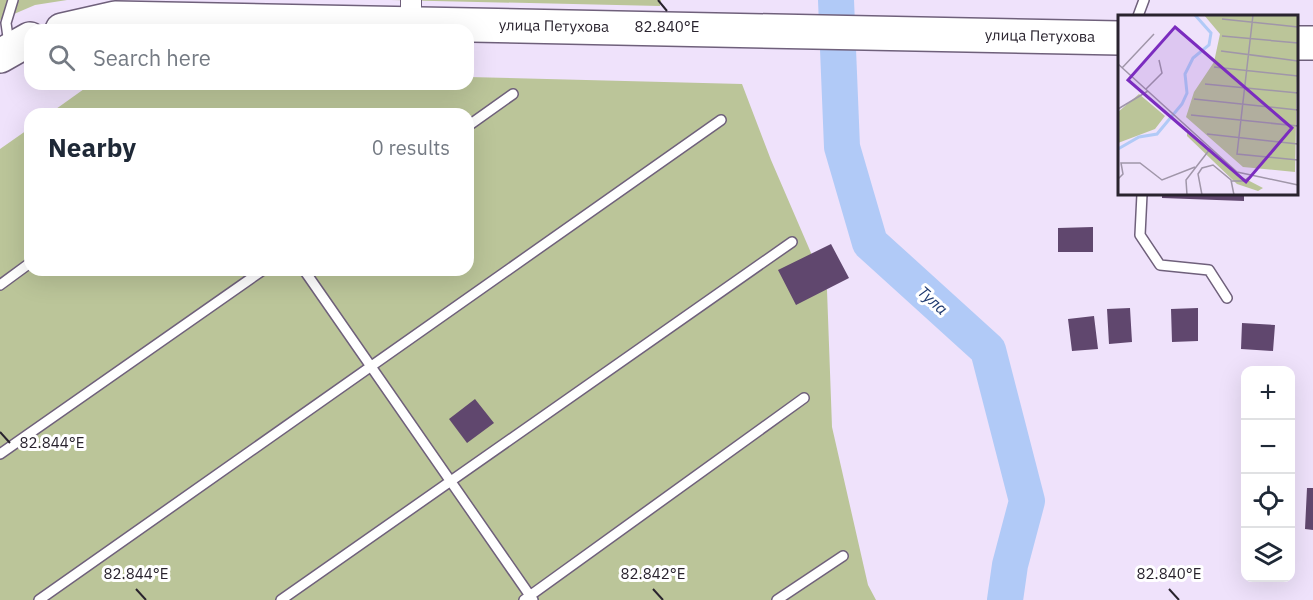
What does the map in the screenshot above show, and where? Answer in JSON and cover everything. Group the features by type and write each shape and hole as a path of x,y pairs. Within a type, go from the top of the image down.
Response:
{"highway":[{"name":"улица Петухова","path":"88,24 115,18 411,12 720,29 1115,38"},
{"path":"1298,42 1313,43"}],"lane":[{"path":"13,0 6,23 14,48"},
{"path":"1138,15 1144,0"},
{"path":"474,122 513,94"},
{"path":"39,600 721,120"},
{"path":"1142,195 1140,235 1160,266 1209,270 1227,298"},
{"path":"281,600 792,242"},
{"path":"0,285 24,267"},
{"path":"0,454 254,276"},
{"path":"307,276 529,599 804,398"},
{"path":"777,600 843,556"}],"green space":[{"path":"0,0 67,0 35,5 0,20"},
{"path":"391,0 661,0 660,6"},
{"path":"474,77 742,84 771,160 827,290 832,427 868,585 876,600 0,600 0,149 24,132 24,276 474,276 474,108 57,108 83,90 474,90"}],"building":[{"path":"1162,195 1244,195 1244,201 1162,198"},
{"path":"1093,227 1093,252 1058,252 1058,228"},
{"path":"831,244 849,278 796,305 778,270"},
{"path":"1130,308 1132,342 1109,344 1107,309"},
{"path":"1198,308 1198,341 1172,342 1171,309"},
{"path":"1094,316 1098,349 1072,351 1068,319"},
{"path":"1242,323 1275,325 1273,351 1241,349"},
{"path":"475,399 494,423 467,443 449,419"},
{"path":"1307,488 1313,488 1313,530 1305,529"}],"waterway":[{"name":"Тула","path":"836,0 842,147 870,243 988,350 1027,501 1010,565 1005,600"}]}
